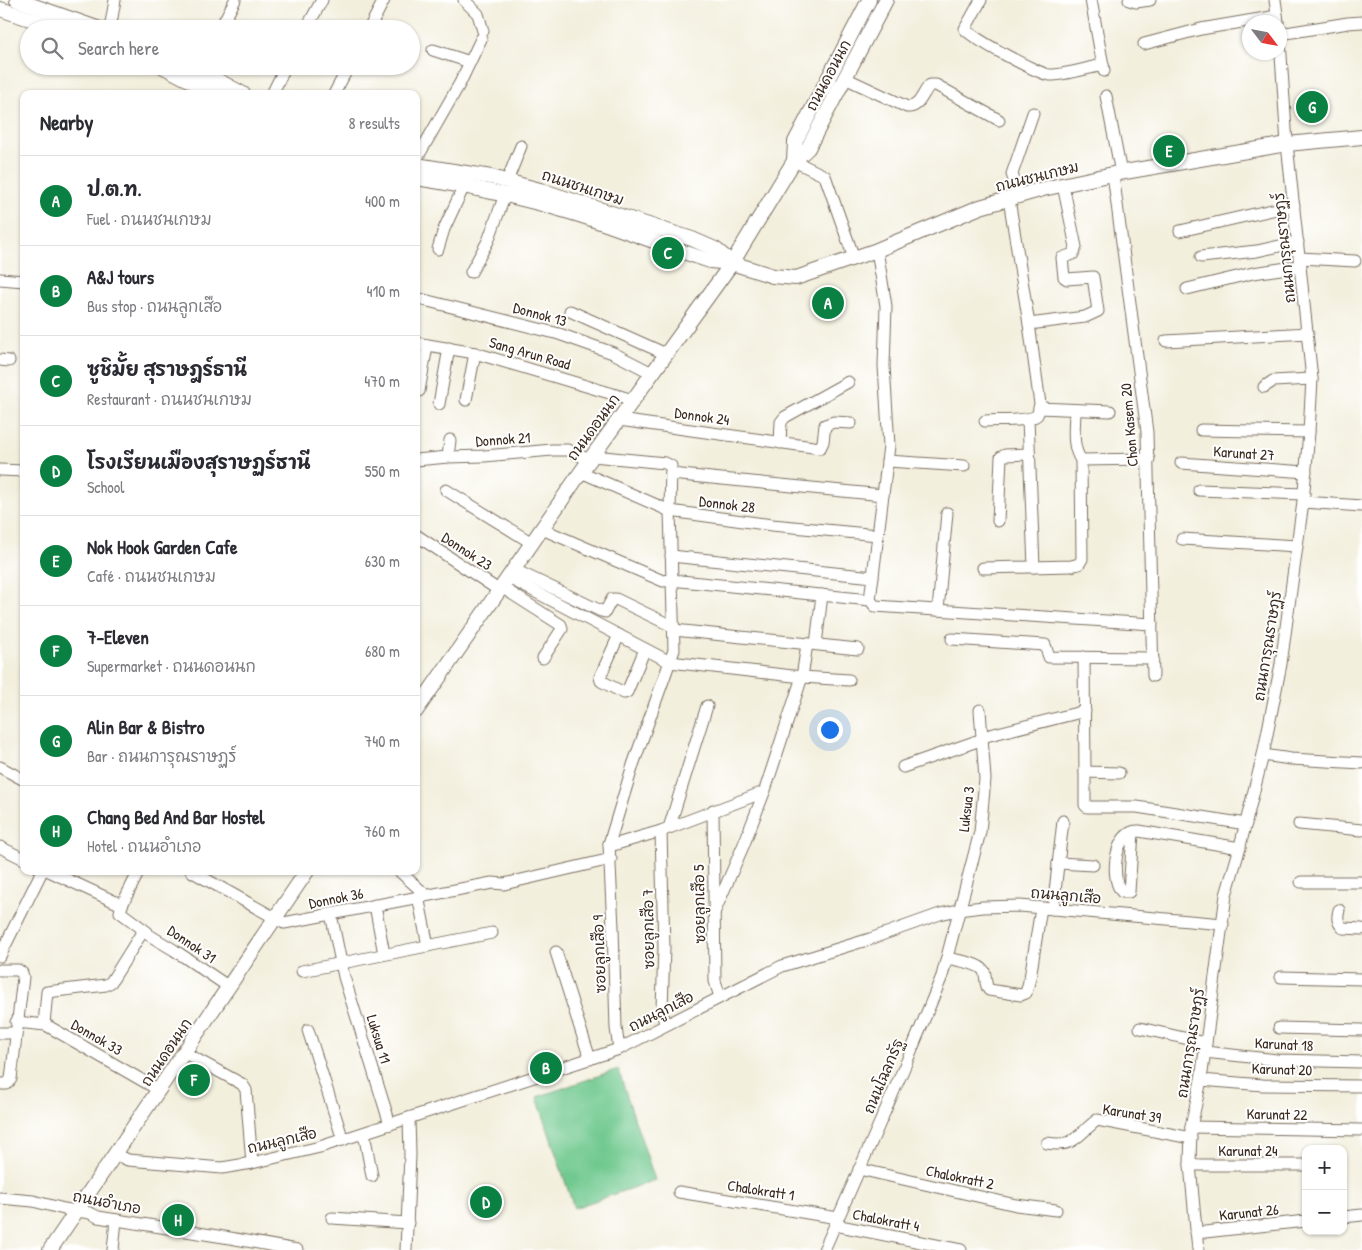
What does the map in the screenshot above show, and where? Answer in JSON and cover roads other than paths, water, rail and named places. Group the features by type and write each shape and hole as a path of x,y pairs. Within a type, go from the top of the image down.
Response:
{"main road":[{"path":"17,0 42,4 79,20"},
{"name":"ถนนดอนนก","path":"794,161 795,142 869,0"},
{"name":"ถนนดอนนก","path":"420,706 588,463 732,263 794,161 808,148 886,0"},
{"path":"0,9 33,20"},
{"path":"179,75 208,90"},
{"path":"210,75 236,90"},
{"name":"ถนนชนเกษม","path":"420,179 464,186 540,190 692,239 715,249 732,263 773,276 796,278 877,250 980,207 1014,197 1117,174 1287,144 1362,136"},
{"name":"ถนนชนเกษม","path":"420,166 506,188"},
{"name":"ถนนดอนนก","path":"50,1250 304,875"}],"street":[{"path":"112,20 115,0"},
{"path":"225,20 235,0"},
{"path":"311,20 322,0"},
{"path":"373,20 384,0"},
{"path":"420,153 470,62 482,35 478,14 464,0"},
{"path":"981,0 965,28 971,35 1047,75 1104,68 1091,0"},
{"path":"1128,0 1136,2 1150,0"},
{"path":"1275,0 1277,15"},
{"path":"1287,33 1362,22"},
{"path":"1144,44 1201,29 1242,24"},
{"path":"432,50 470,62"},
{"name":"ถนนการุณราษฏร์","path":"1198,1250 1190,1165 1191,1133 1201,1080 1226,895 1240,848 1263,755 1281,664 1304,498 1309,432 1312,379 1287,144 1281,60"},
{"path":"274,90 282,75"},
{"path":"336,90 344,75"},
{"path":"845,78 912,108 916,106 930,85 936,86 999,120"},
{"name":"Chon Kasem 20","path":"1106,96 1147,432 1153,676"},
{"path":"985,421 1028,419 1035,417 1039,408 1012,174 1033,113"},
{"path":"471,272 488,241 521,146"},
{"path":"794,161 825,176 854,258"},
{"path":"1029,324 1085,317 1098,312 1096,285 1093,278 1064,278 1062,258 1073,254 1076,247 1063,185"},
{"path":"438,249 444,229 464,186"},
{"path":"1180,231 1294,205"},
{"path":"1201,257 1257,251 1298,242"},
{"path":"870,600 889,446 884,366 886,306 877,250"},
{"path":"1187,289 1300,262 1355,261"},
{"path":"0,279 20,282"},
{"name":"Donnok 13","path":"420,299 559,334 612,352 652,373"},
{"path":"570,311 666,354"},
{"path":"1166,341 1308,333"},
{"path":"420,376 422,345"},
{"name":"Sang Arun Road","path":"422,345 475,353 633,400"},
{"path":"440,404 449,348"},
{"path":"466,400 475,353"},
{"path":"1264,387 1273,381 1312,379"},
{"path":"780,443 781,422 785,417 848,382"},
{"path":"1039,408 1110,411"},
{"path":"983,568 1071,566 1079,564 1082,559 1081,460 1077,454 1074,442 1075,410"},
{"path":"1028,419 1034,567"},
{"name":"Donnok 24","path":"619,420 820,448 824,442 825,425 834,422 851,423"},
{"path":"1201,430 1309,432"},
{"path":"448,457 450,440"},
{"name":"Donnok 21","path":"420,460 563,450 579,454 588,463"},
{"path":"998,520 1001,457 1005,454 1029,454"},
{"path":"1081,460 1149,459"},
{"path":"887,461 964,466"},
{"path":"588,463 665,463 671,466 671,580 674,650 633,765 609,844 613,845 665,830 764,792"},
{"name":"Donnok 28","path":"588,463 670,511 772,525 878,536"},
{"name":"Karunat 27","path":"1181,463 1306,472"},
{"path":"0,470 20,470"},
{"path":"671,474 883,495"},
{"path":"446,490 532,543"},
{"path":"1198,490 1304,498 1362,506"},
{"path":"938,610 947,513"},
{"path":"542,529 663,581 671,580 870,600 875,606 1152,624"},
{"name":"Donnok 23","path":"420,537 507,581"},
{"path":"1182,539 1297,546"},
{"path":"671,556 873,577"},
{"path":"507,581 601,612 605,612 614,598 674,629 858,649"},
{"path":"507,581 620,635 670,662 802,677 849,680"},
{"path":"507,581 561,625 562,629 542,658"},
{"path":"714,913 764,792 812,644 822,595"},
{"path":"620,635 600,676 603,682 624,693 627,692 645,648"},
{"path":"952,639 1046,645 1049,657 1153,658"},
{"path":"1084,657 1085,805 1087,807 1137,807 1246,824"},
{"name":"ซอยลูกเสือ 7","path":"665,1025 662,1008 665,830 707,706"},
{"name":"Luksua 3","path":"958,910 980,832 985,779 980,710"},
{"path":"902,767 982,738 1085,712"},
{"path":"1263,755 1291,759 1362,763"},
{"path":"0,767 20,778"},
{"path":"1085,772 1119,773"},
{"name":"ซอยลูกเสือ 5","path":"713,810 715,981 720,997"},
{"path":"1054,909 1063,821"},
{"path":"1299,824 1362,830"},
{"path":"1133,832 1240,848"},
{"name":"ซอยลูกเสือ 9","path":"609,844 616,1028 619,1049"},
{"path":"0,847 20,857"},
{"name":"Donnok 36","path":"275,918 284,923 492,882 504,884 610,858"},
{"path":"1058,863 1092,865"},
{"path":"0,956 40,875"},
{"path":"58,875 122,905"},
{"path":"138,875 120,912 147,932"},
{"path":"198,875 275,918"},
{"path":"403,875 422,896 428,946"},
{"path":"1301,882 1362,882"},
{"path":"375,905 384,954"},
{"name":"ถนนลูกเสือ","path":"115,1154 128,1160 222,1168 320,1147 619,1049 782,966 870,939 940,914 958,910 1020,906 1223,924"},
{"path":"947,958 982,969 985,974 986,986 989,990 1024,994 1027,991 1030,978 1041,908"},
{"name":"ถนนโฉลกรัฐ","path":"824,1250 942,976 958,910"},
{"path":"1339,910 1337,918 1343,928 1362,928"},
{"name":"Luksua 11","path":"331,914 344,977 390,1124"},
{"name":"Donnok 31","path":"44,1024 47,992 111,982 141,934 147,932 229,987"},
{"path":"302,972 492,933"},
{"path":"556,952 590,1059"},
{"path":"0,970 18,970 22,973 11,1079 7,1084 0,1084"},
{"path":"1282,977 1362,979"},
{"name":"Donnok 33","path":"0,1033 16,1028 44,1024 159,1090"},
{"name":"Karunat 18","path":"1140,1028 1205,1047 1277,1060 1362,1062"},
{"path":"1279,1028 1362,1030"},
{"path":"308,1030 343,1140"},
{"path":"185,1053 242,1084 246,1090 252,1163"},
{"name":"Karunat 20","path":"1201,1080 1263,1085 1362,1086"},
{"path":"406,1250 410,1155 409,1118"},
{"name":"Karunat 39","path":"1048,1143 1060,1146 1071,1143 1097,1120 1191,1133"},
{"name":"Karunat 22","path":"1191,1133 1362,1130"},
{"path":"364,1133 372,1176"},
{"name":"Karunat 24","path":"1190,1165 1302,1165"},
{"name":"Chalokratt 2","path":"859,1169 1008,1203 1056,1210"},
{"name":"Chalokratt 1","path":"680,1192 837,1221"},
{"name":"ถนนอำเภอ","path":"0,1198 33,1201 116,1220 297,1250"},
{"path":"1347,1217 1362,1215"},
{"path":"332,1218 408,1223"},
{"path":"112,1250 116,1220"},
{"name":"Chalokratt 4","path":"837,1221 961,1250"},
{"name":"Karunat 26","path":"1196,1233 1302,1221"}],"place":[{"name":"Alin Bar & Bistro","path":"1312,107"},
{"name":"Nok Hook Garden Cafe","path":"1169,151"},
{"name":"ซูชิมั้ย สุราษฎร์ธานี","path":"668,253"},
{"name":"ป.ต.ท.","path":"828,303"},
{"name":"A&J tours","path":"546,1068"},
{"name":"7-Eleven","path":"194,1080"},
{"name":"โรงเรียนเมืองสุราษฏร์ธานี","path":"486,1202"},
{"name":"Chang Bed And Bar Hostel","path":"178,1220"}]}
